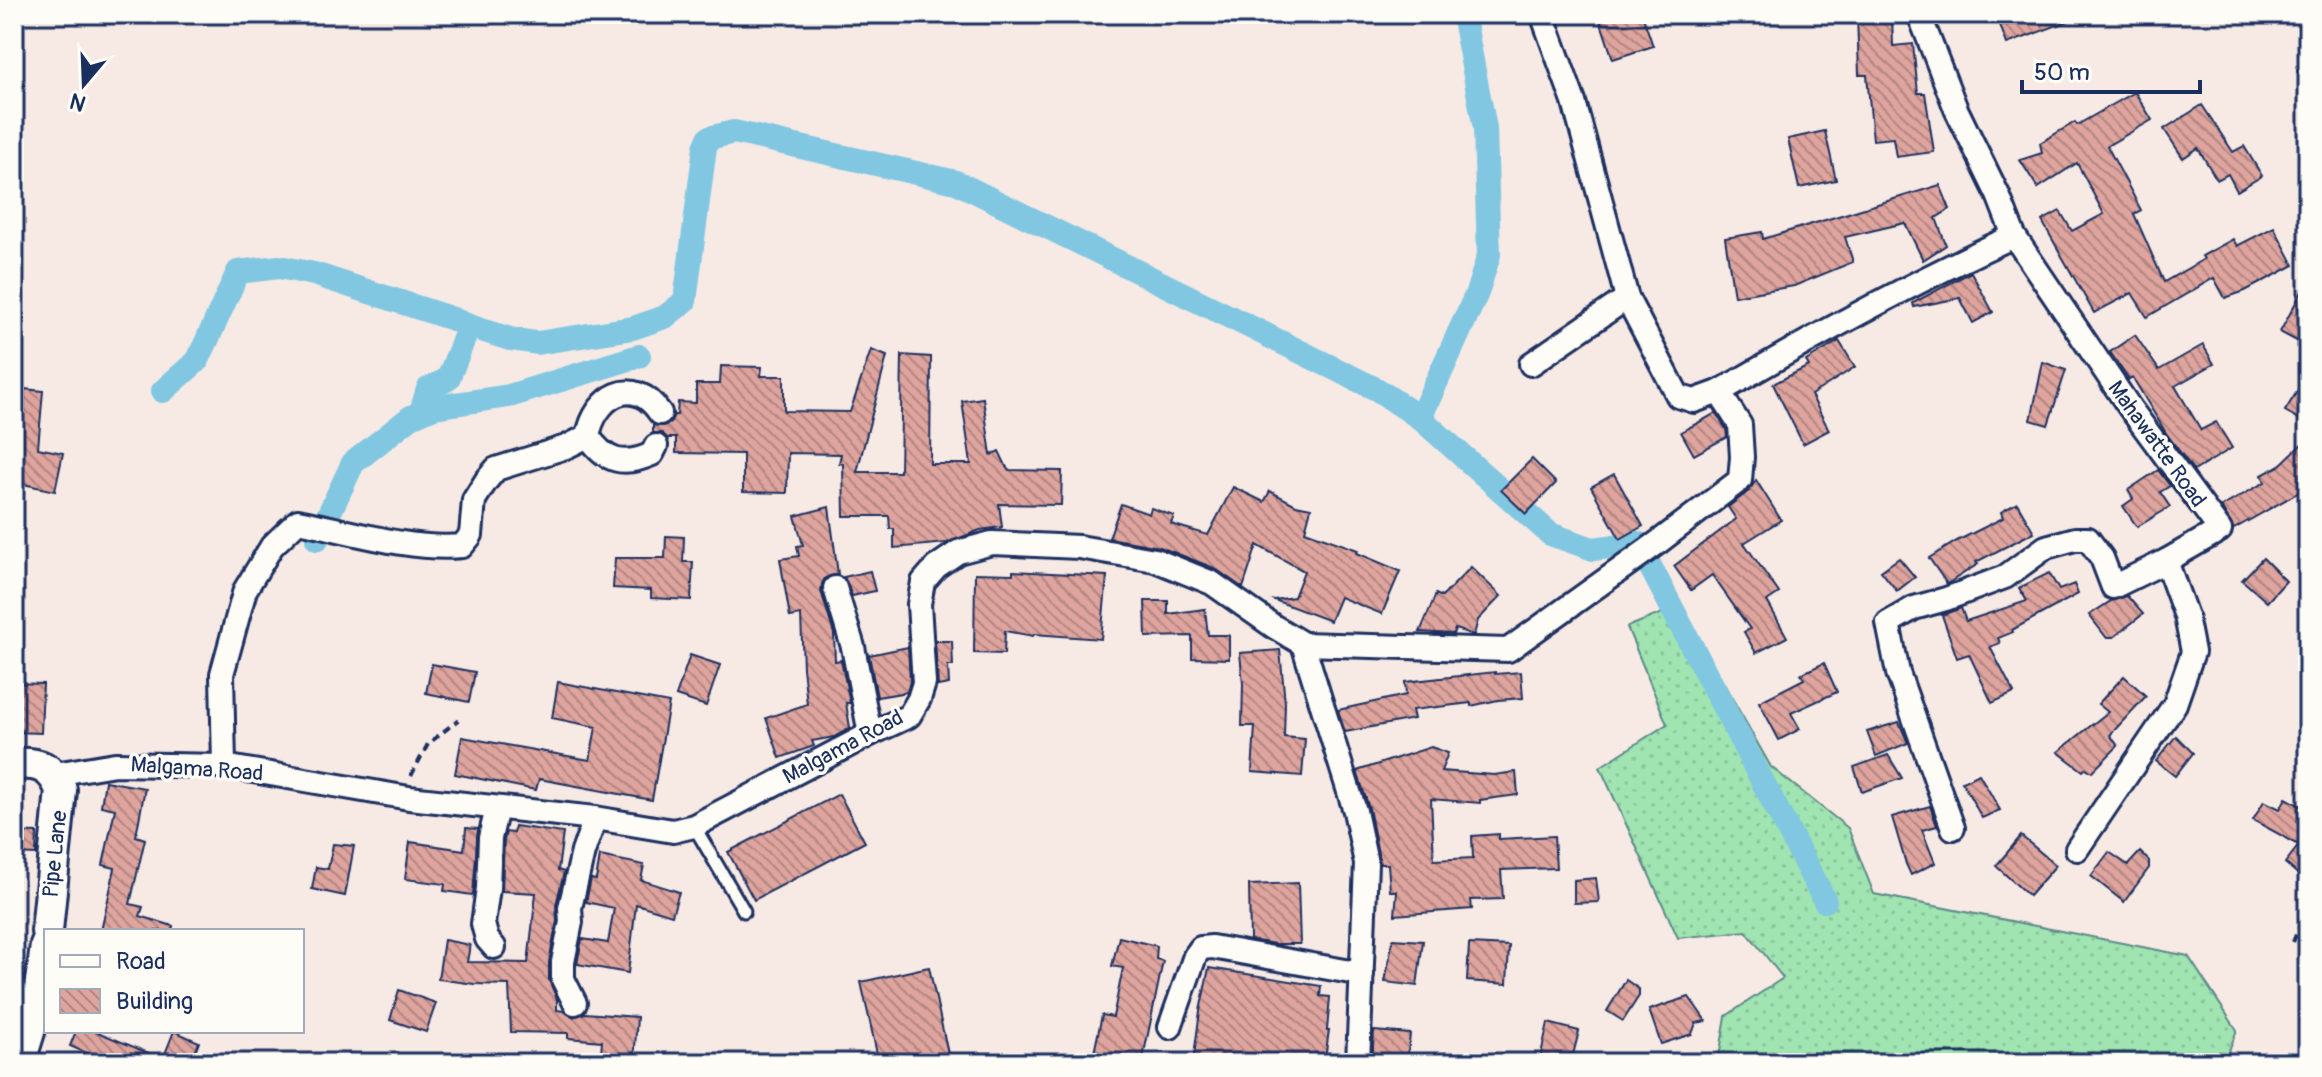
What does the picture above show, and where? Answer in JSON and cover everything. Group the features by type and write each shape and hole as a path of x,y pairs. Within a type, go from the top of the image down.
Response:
{"street":[{"path":"1542,14 1574,102 1627,298 1678,396 1694,401 1719,392 1959,261 2014,236"},
{"name":"Mahawatte Road","path":"1919,14 1956,109 1998,195 2014,236 2130,408 2220,530 2166,561"},
{"path":"1531,364 1627,298"},
{"path":"1358,1063 1366,863 1351,798 1303,644 1508,650 1740,480 1740,425 1719,392"},
{"path":"224,766 222,674 245,590 272,546 298,521 417,545 441,548 462,546 471,535 474,500 496,469 566,447 588,436 601,403 613,395 634,393 655,405 660,413"},
{"path":"588,436 596,448 609,458 626,462 652,454 656,446"},
{"path":"1953,828 1898,673 1888,623 1914,608 2005,577 2046,547 2075,539 2088,539 2102,558 2113,587 2166,561 2186,616 2193,652 2175,704 2077,849"},
{"name":"Malgama Road","path":"55,774 115,764 224,766 409,798 595,818 673,831 694,826 909,716 924,683 919,604 923,582 936,567 958,552 992,543 1079,547 1155,560 1212,583 1303,644"},
{"path":"835,588 853,647 870,734"},
{"path":"14,764 38,765 55,774"},
{"name":"Pipe Lane","path":"47,929 61,790 55,774"},
{"path":"494,947 487,939 483,924 490,838 497,808"},
{"path":"575,1003 563,979 563,962 571,922 570,908 583,852 595,818"},
{"path":"1170,1027 1195,956 1201,948 1212,947 1362,974"},
{"path":"19,1063 42,987 44,966"}],"lane":[{"path":"694,826 744,911"}],"path":[{"path":"409,798 410,777 428,744 458,720"},
{"path":"2293,942 2308,906"}],"green space":[{"path":"1680,606 1771,767 1848,828 1874,894 2188,956 2237,1030 2224,1063 1718,1063 1726,1016 1783,978 1746,931 1678,938 1600,767 1667,724 1627,627"}],"building":[{"path":"1598,14 1642,14 1653,46 1613,59"},
{"path":"1857,14 1892,14 1893,46 1913,44 1918,93 1925,93 1934,152 1896,157 1893,138 1873,140 1867,75 1859,75"},
{"path":"1996,14 2082,14 2082,16 2007,44"},
{"path":"2135,92 2152,120 2107,146 2141,210 2134,214 2164,282 2233,239 2237,246 2274,227 2294,265 2225,298 2214,278 2147,317 2132,293 2094,313 2042,221 2060,211 2072,231 2104,214 2077,163 2038,188 2020,160 2042,153 2040,143"},
{"path":"2202,105 2233,152 2244,146 2262,176 2237,191 2228,174 2217,180 2198,148 2183,158 2164,129"},
{"path":"1825,131 1836,180 1799,188 1788,139"},
{"path":"1940,185 1950,209 1936,218 1946,245 1923,260 1905,223 1845,237 1853,262 1794,286 1734,296 1725,238 1762,232 1763,239"},
{"path":"1971,272 1993,312 1973,323 1960,298 1914,307 1913,303"},
{"path":"2308,280 2308,347 2280,332"},
{"path":"2135,335 2159,370 2203,345 2214,364 2175,386 2201,430 2216,422 2232,448 2194,471 2166,433 2133,378 2129,380 2110,352"},
{"path":"1839,341 1855,367 1811,395 1829,430 1803,444 1773,384 1809,366 1806,361"},
{"path":"871,350 887,356 857,472 900,472 902,355 931,357 930,464 971,464 962,401 983,398 991,455 999,451 1008,470 1062,471 1061,505 999,504 1002,527 980,530 947,543 894,548 894,529 890,529 889,516 844,516 843,464 839,463 841,454 788,453 787,493 743,492 743,454 676,453 676,438 653,433 653,425 663,426 677,415 678,402 696,403 696,384 720,384 721,366 762,367 761,376 784,376 784,411 850,412"},
{"path":"2043,362 2066,370 2048,425 2031,420"},
{"path":"2308,374 2308,424 2285,411"},
{"path":"14,388 43,391 38,448 63,453 55,491 14,482 17,426 14,426"},
{"path":"1716,413 1726,429 1727,437 1694,455 1681,432"},
{"path":"2308,438 2308,487 2234,529 2221,507 2265,482 2262,475 2279,466"},
{"path":"1532,459 1556,483 1526,514 1501,490"},
{"path":"2158,470 2170,486 2160,492 2170,507 2137,527 2123,506 2133,499 2128,490"},
{"path":"1614,474 1643,526 1620,539 1591,487"},
{"path":"1756,480 1781,520 1744,543 1779,593 1767,601 1787,637 1756,653 1744,632 1750,629 1712,575 1691,590 1674,566 1736,519 1728,507 1749,491"},
{"path":"1233,487 1264,502 1270,491 1296,505 1311,508 1305,531 1358,550 1357,553 1400,571 1382,614 1340,597 1330,621 1274,600 1294,597 1304,571 1257,545 1243,588 1214,568 1160,547 1109,538 1121,504 1149,514 1151,508 1174,516 1171,524 1208,535"},
{"path":"2017,503 2034,532 1976,562 1978,564 1947,584 1929,558 2003,518 2001,512"},
{"path":"829,507 838,574 825,578 821,591 834,634 835,661 841,660 850,703 846,703 850,728 834,737 812,741 814,746 780,758 766,718 807,704 801,615 790,617 780,559 799,556 797,546 803,545 795,516"},
{"path":"666,536 684,537 683,562 693,562 691,600 651,598 651,590 613,588 615,558 665,558"},
{"path":"1899,558 1915,577 1897,591 1881,571"},
{"path":"2263,558 2286,581 2267,602 2242,580"},
{"path":"1471,567 1501,596 1478,620 1474,635 1455,629 1453,634 1420,632 1436,594 1442,597"},
{"path":"870,571 875,591 852,596 844,577"},
{"path":"1013,571 1107,576 1101,639 1033,636 1005,631 1004,654 974,653 975,573 1013,574"},
{"path":"2049,573 2059,590 2074,584 2078,594 1998,638 2000,643 1990,647 2014,693 1992,703 1969,654 1957,658 1942,615 1961,608 1966,621 2027,601 2019,588"},
{"path":"2127,596 2143,614 2114,637 2106,637 2089,615 2111,601"},
{"path":"1145,601 1168,601 1168,614 1205,609 1208,635 1229,635 1229,659 1192,658 1192,636 1146,637"},
{"path":"935,641 952,641 953,666 948,666 949,684 938,686"},
{"path":"908,647 910,681 907,692 877,697 869,655"},
{"path":"1280,650 1285,703 1284,737 1305,739 1302,776 1252,772 1255,726 1242,726 1240,653"},
{"path":"690,655 720,665 706,706 676,696"},
{"path":"1824,663 1837,692 1791,713 1800,729 1779,740 1759,702 1804,679 1801,674"},
{"path":"432,664 475,672 469,702 426,693"},
{"path":"1521,672 1523,698 1412,710 1414,719 1345,732 1338,710 1406,695 1405,682"},
{"path":"2124,676 2146,696 2110,735 2118,746 2092,772 2086,768 2083,771 2058,752 2108,712 2098,704"},
{"path":"558,682 669,703 652,800 539,779 536,790 455,774 462,737 590,760 596,727 552,718"},
{"path":"14,683 43,684 41,733 14,732"},
{"path":"1899,722 1908,743 1876,756 1867,732"},
{"path":"2176,736 2193,753 2175,776 2156,761"},
{"path":"1431,747 1448,753 1441,771 1494,775 1516,772 1518,795 1480,800 1480,803 1431,799 1434,860 1473,858 1472,836 1499,834 1499,839 1554,836 1556,868 1501,870 1503,899 1471,900 1472,909 1395,915 1397,891 1390,891 1388,864 1380,864 1369,808 1357,771"},
{"path":"1888,755 1902,778 1862,792 1854,767"},
{"path":"1979,774 2000,810 1982,818 1962,782"},
{"path":"105,781 145,788 136,836 145,839 130,904 143,907 140,916 173,926 172,929 101,929 115,868 103,865 115,809 101,806"},
{"path":"839,794 865,842 754,900 728,852"},
{"path":"2286,798 2308,810 2308,864 2300,876 2285,863 2299,845 2253,820 2264,801 2280,809"},
{"path":"1930,806 1937,826 1922,830 1935,863 1911,875 1892,817"},
{"path":"515,826 563,833 558,870 564,872 556,905 557,921 549,962 549,980 557,999 557,1010 573,1017 585,1013 637,1017 634,1063 600,1063 602,1041 568,1038 568,1033 511,1032 509,985 438,979 444,940 470,945 467,962 528,963 536,893 502,891 504,840 506,832 513,833"},
{"path":"466,828 478,829 473,895 444,891 445,884 405,879 410,842 464,850"},
{"path":"14,832 37,833 36,855 14,854"},
{"path":"2021,836 2056,865 2029,896 1996,866"},
{"path":"333,844 354,846 345,896 312,889 316,867 328,869"},
{"path":"2109,852 2128,865 2140,852 2149,861 2149,868 2124,902 2091,876"},
{"path":"600,856 644,865 641,880 679,892 672,915 636,904 628,973 577,964 582,939 608,943 614,908 586,902 591,879 596,880"},
{"path":"1596,878 1599,902 1574,903 1574,880"},
{"path":"1298,883 1300,944 1250,940 1249,885"},
{"path":"1119,937 1157,946 1156,959 1163,961 1142,1063 1094,1053 1102,1015 1113,1017 1123,968 1112,966"},
{"path":"1393,939 1423,941 1417,986 1385,982"},
{"path":"1469,944 1509,946 1507,984 1467,981"},
{"path":"929,967 950,1063 879,1063 861,982"},
{"path":"1209,968 1321,986 1320,996 1330,997 1325,1059 1309,1057 1309,1063 1193,1063"},
{"path":"1626,980 1639,989 1639,996 1623,1021 1607,1011"},
{"path":"399,990 436,1003 426,1032 390,1020"},
{"path":"1689,997 1706,1021 1696,1023 1692,1034 1661,1044 1649,1010"},
{"path":"1548,1023 1579,1031 1571,1063 1539,1063"},
{"path":"1374,1031 1410,1034 1407,1063 1372,1063"},
{"path":"75,1033 100,1033 163,1059 173,1033 199,1042 191,1063 96,1063 98,1058 70,1046"}],"waterway":[{"path":"1420,418 1477,293 1489,255 1485,128 1463,14"},
{"path":"163,391 198,360 238,272 279,267 314,274 510,339 537,343 633,328 665,317 685,301 705,147 709,138 734,132 956,182 1378,390 1420,418 1550,534 1593,549 1638,543 1825,901"},
{"path":"421,412 428,389 448,379 469,326"},
{"path":"317,539 353,463 411,417 434,407 509,396 639,356"}]}
